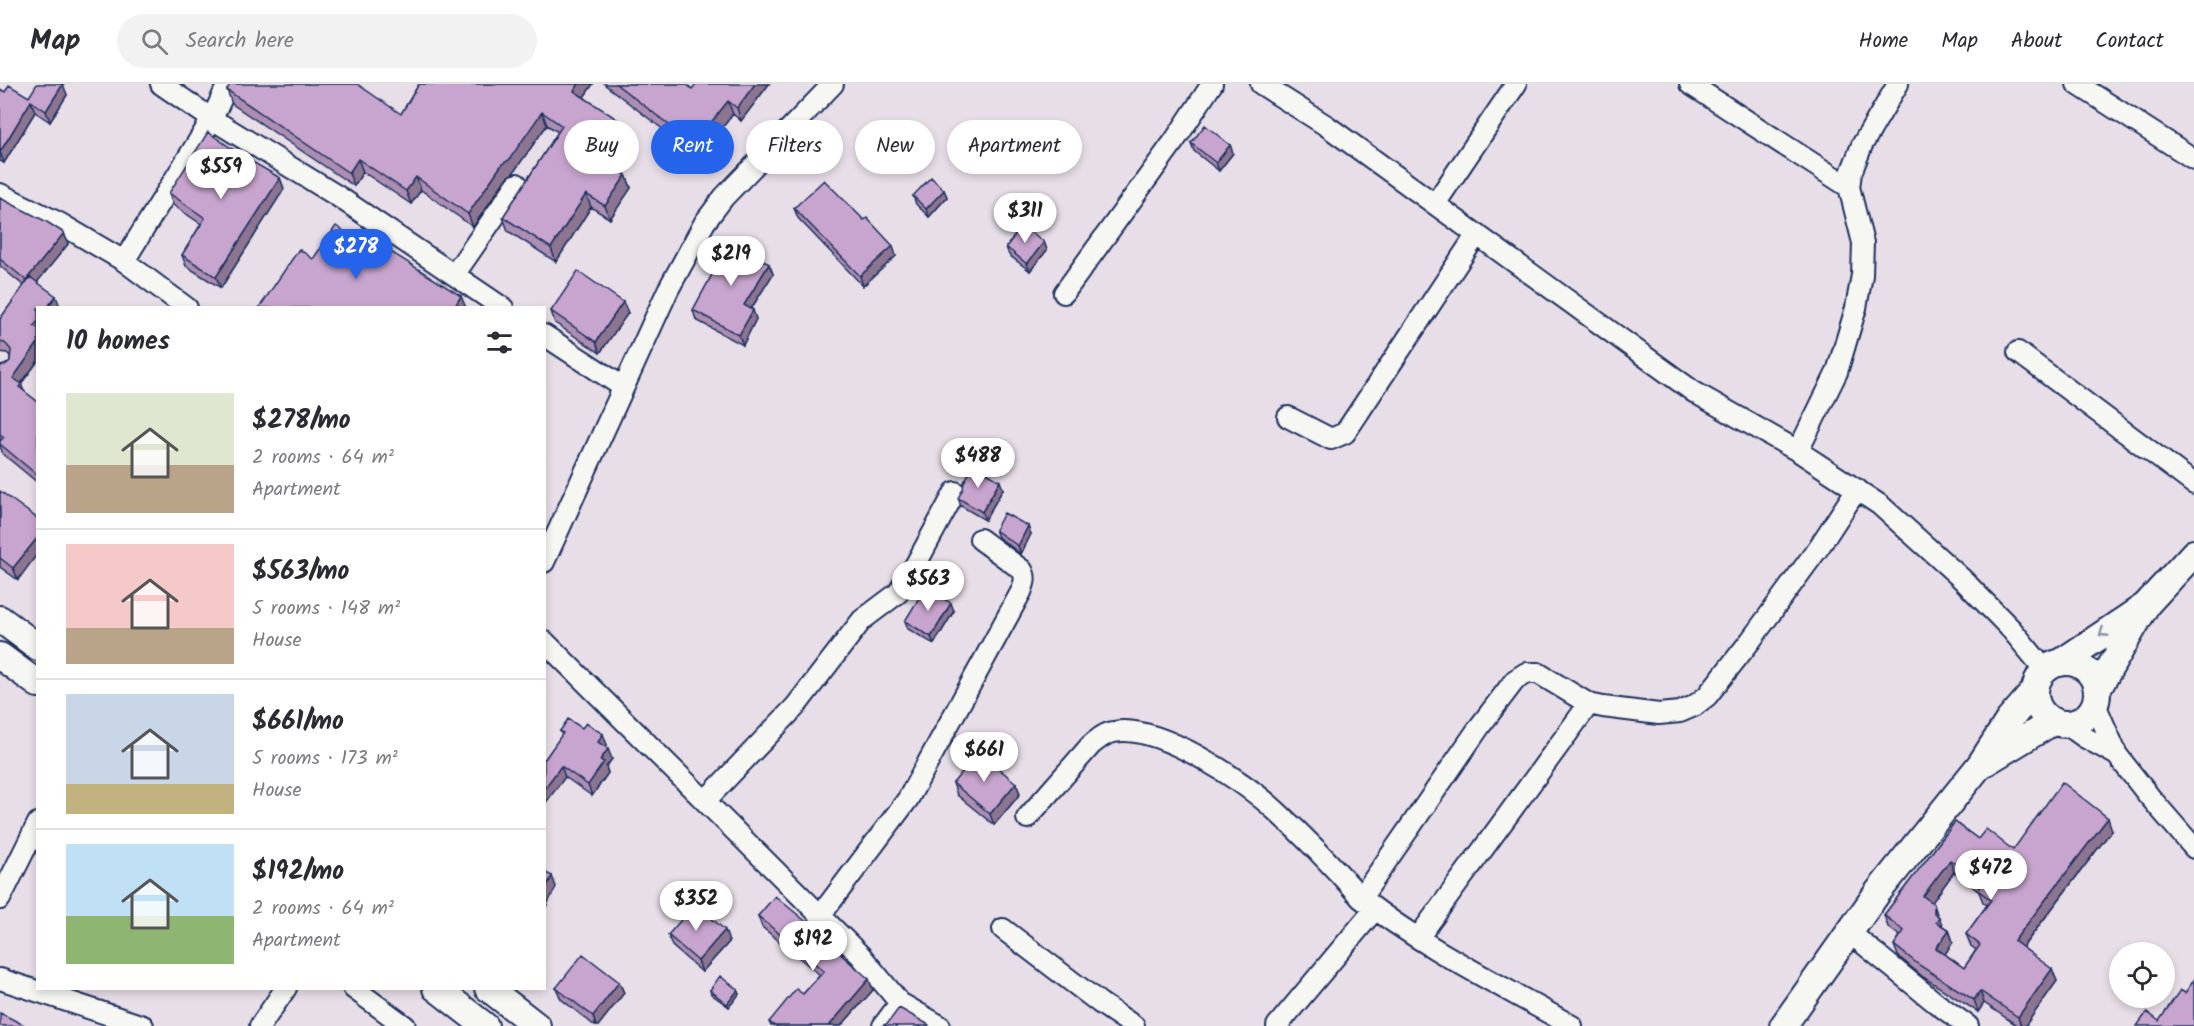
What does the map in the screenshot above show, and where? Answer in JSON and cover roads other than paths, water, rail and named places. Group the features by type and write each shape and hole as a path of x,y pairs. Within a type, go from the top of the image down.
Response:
{"main road":[{"path":"2096,697 2093,678 2084,668 2073,663 2047,674 2036,700 2039,709 2046,716 2060,723 2075,723 2091,712 2096,697 2148,604 2194,553"},
{"path":"1783,1026 1904,857 1980,765 2010,720 2047,674 2148,604"},
{"path":"0,619 36,646"},
{"path":"0,656 36,683"},
{"path":"1980,765 2060,723"},
{"path":"439,990 485,1026"},
{"path":"491,990 537,1026"}],"street":[{"path":"161,84 212,119 339,197 500,306"},
{"path":"124,261 212,119 228,84"},
{"path":"546,558 668,290 705,222 739,181 833,84"},
{"path":"1064,293 1175,140 1212,84"},
{"path":"1261,84 1285,90 1327,126 1694,392 1798,451 1880,505 1962,579 2011,629 2047,674"},
{"path":"1435,204 1516,84"},
{"path":"1690,84 1849,187"},
{"path":"1798,451 1837,372 1856,308 1862,275 1863,243 1849,187 1851,173 1862,145 1898,84"},
{"path":"2077,84 2194,159"},
{"path":"454,275 517,184"},
{"path":"0,194 61,224 124,261 185,306"},
{"path":"1288,417 1331,439 1345,433 1477,234"},
{"path":"546,336 623,387"},
{"path":"2018,352 2194,483"},
{"path":"1277,1026 1368,904 1480,726 1515,680 1526,673 1538,673 1589,704 1659,714 1680,712 1695,706 1707,696 1819,547 1857,489"},
{"path":"705,801 795,707 862,620 898,593 955,492"},
{"path":"820,916 908,799 1021,592 1025,581 1022,570 980,539"},
{"path":"546,643 861,956 900,1003 940,1026"},
{"path":"2096,697 2117,755 2194,848"},
{"path":"1418,938 1589,704"},
{"path":"2060,723 2117,755"},
{"path":"1027,818 1091,745 1100,738 1119,731 1142,733 1182,748 1252,791 1274,808 1368,904 1418,938 1572,1026"},
{"path":"0,899 36,827"},
{"path":"1003,930 1134,1026"},
{"path":"1849,932 1968,1026"},
{"path":"0,979 142,1026"},
{"path":"260,1026 285,990"},
{"path":"356,990 405,1026"},
{"path":"883,1026 900,1003"}]}
